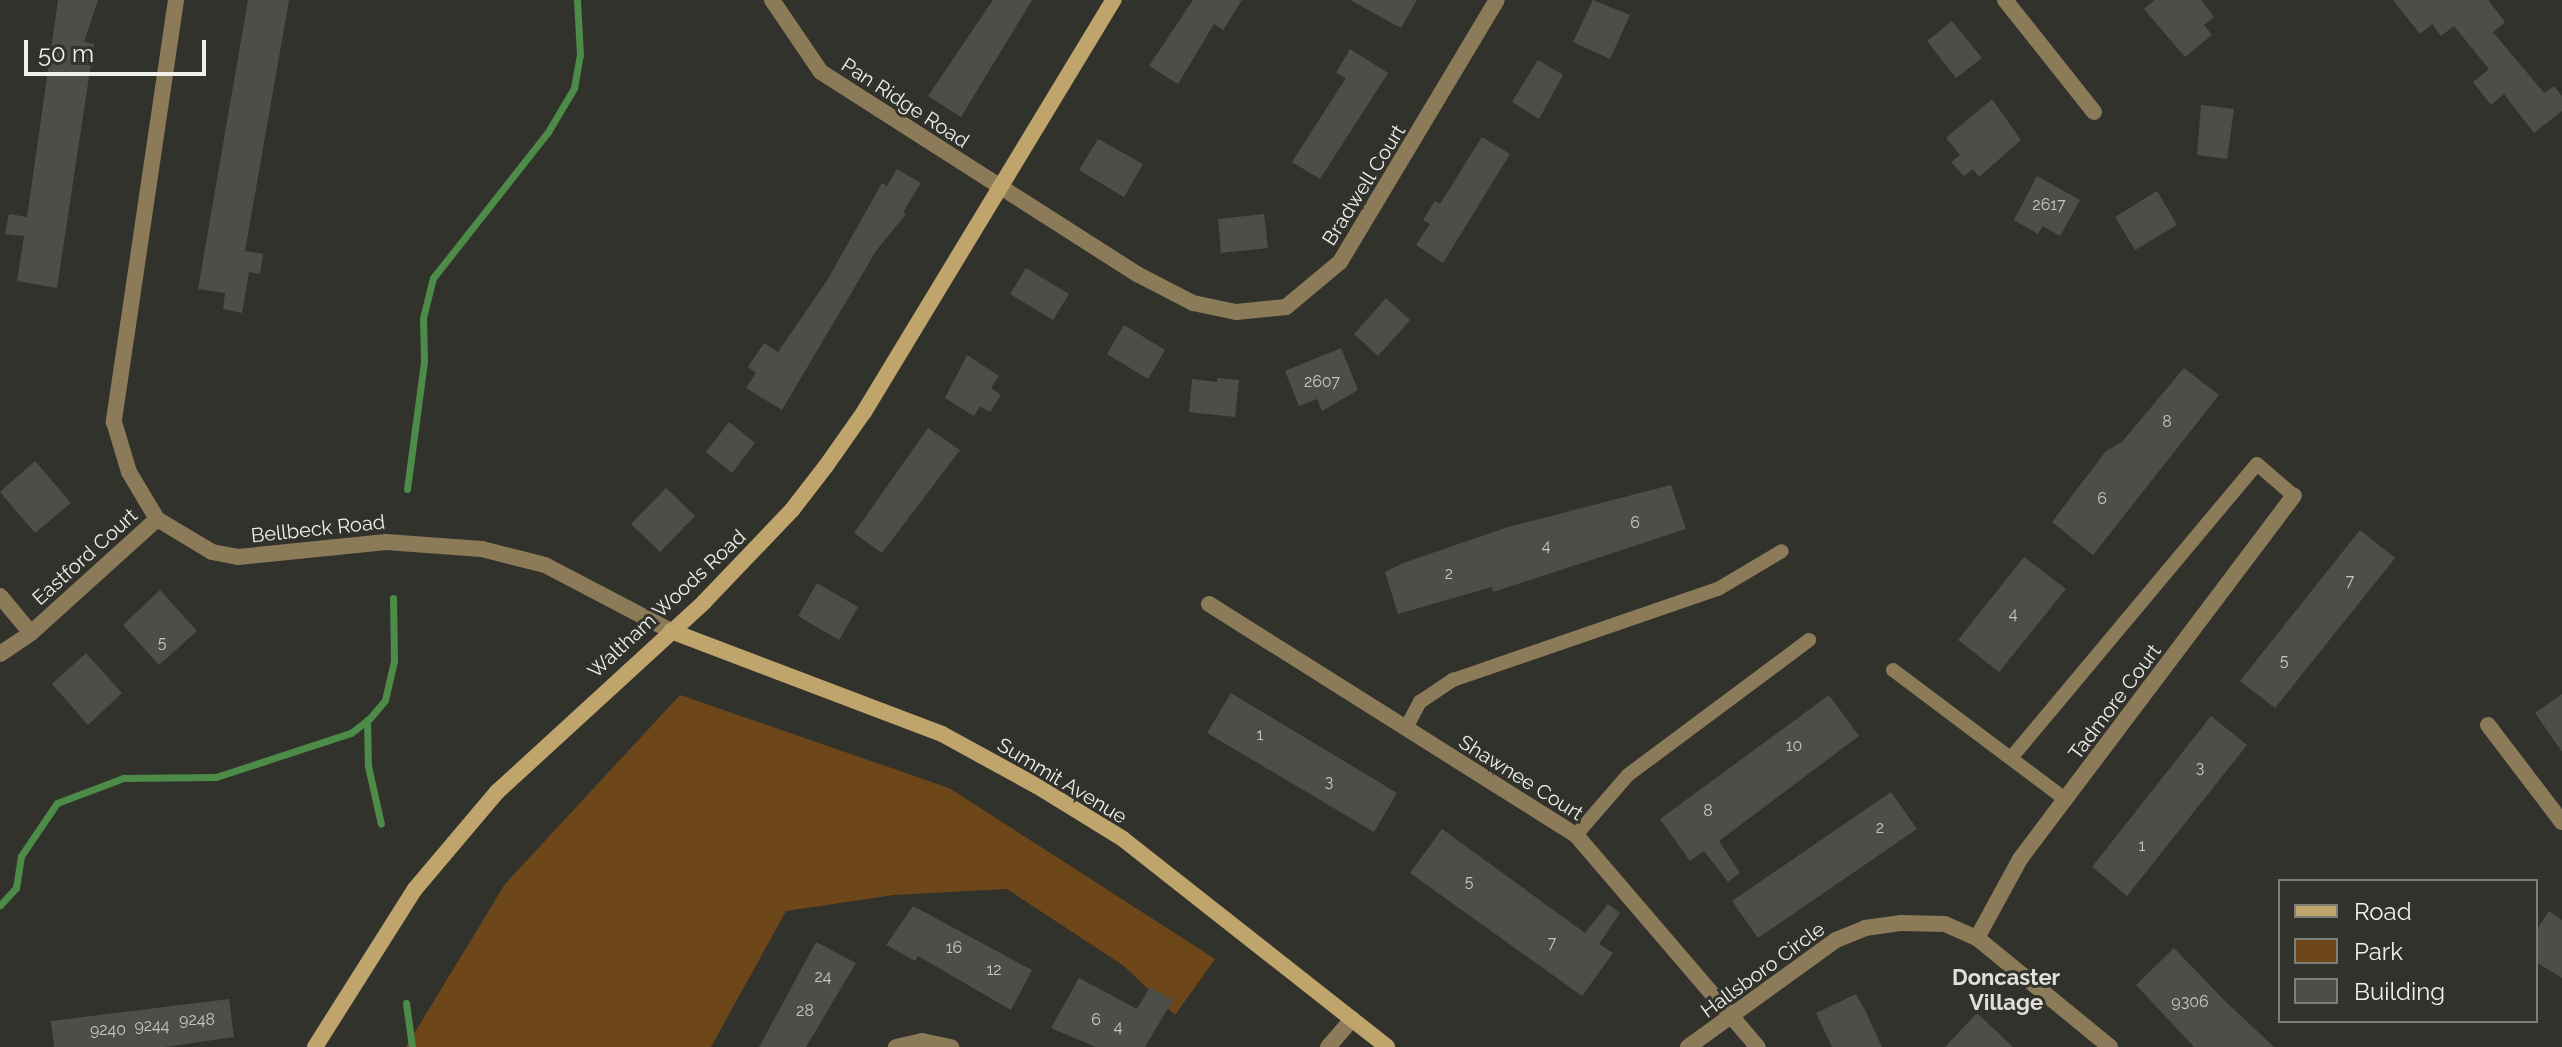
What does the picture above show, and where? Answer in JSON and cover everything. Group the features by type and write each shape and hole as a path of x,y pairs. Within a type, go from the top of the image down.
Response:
{"street":[{"name":"Bellbeck Road","path":"176,0 114,422 129,472 157,519 212,552 238,557 386,542 482,549 545,565 671,631"},
{"name":"Pan Ridge Road","path":"772,0 821,72 1000,189"},
{"name":"Waltham Woods Road","path":"315,1047 407,900 460,835 538,750 749,557 826,466 1114,0"},
{"name":"Bradwell Court","path":"1000,189 1193,303 1236,312 1286,307 1340,262 1497,0"},
{"path":"2005,0 2094,112"},
{"name":"Tadmore Court","path":"1977,938 2020,859 2294,496"},
{"name":"Eastford Court","path":"0,654 31,633 157,519"},
{"path":"0,596 31,633"},
{"name":"Shawnee Court","path":"1209,604 1576,835 1758,1047"},
{"name":"Summit Avenue","path":"671,631 942,734 1037,786 1123,839 1387,1047"},
{"path":"2488,725 2562,822"},
{"name":"Hallsboro Circle","path":"1688,1047 1733,1019 1836,940 1865,928 1945,924 1977,938 2110,1047"},
{"path":"1328,1047 1352,1019"},
{"path":"896,1047 922,1041 951,1047"}],"lane":[{"path":"2011,758 2257,464 2294,496"},
{"path":"1406,728 1420,702 1453,680 1718,589 1782,551"},
{"path":"1576,835 1628,775 1809,640"},
{"path":"1893,670 2066,800"}],"green space":[{"path":"680,695 949,788 1215,959 1175,1015 1124,966 1007,889 894,895 786,911 711,1047 406,1047 505,884"}],"building":[{"path":"58,0 98,0 84,42 94,44 57,288 17,281 24,236 5,234 9,214 27,217"},
{"path":"248,0 289,0 245,251 263,254 260,274 249,272 242,313 223,309 225,293 198,289"},
{"path":"993,0 1032,0 961,117 928,96"},
{"path":"1193,0 1242,0 1223,30 1214,24 1178,84 1149,66"},
{"path":"1350,0 1417,0 1401,28"},
{"path":"1593,0 1630,15 1610,59 1573,42"},
{"path":"2155,0 2201,0 2214,17 2204,25 2212,35 2185,57 2144,9"},
{"path":"2393,0 2488,0 2505,22 2493,32 2544,93 2554,86 2562,96 2562,111 2534,133 2504,94 2491,105 2473,82 2489,69 2454,26 2441,36 2432,24 2420,34"},
{"path":"1952,21 1982,58 1956,78 1927,41"},
{"path":"1350,49 1388,73 1320,179 1292,162 1346,78 1336,73"},
{"path":"1538,60 1563,75 1539,119 1512,102"},
{"path":"1992,99 2021,140 1979,177 1973,169 1964,176 1951,162 1960,155 1946,138"},
{"path":"2201,105 2234,109 2227,159 2197,155"},
{"path":"1482,137 1510,154 1443,263 1416,245 1430,224 1423,220 1435,201 1440,204"},
{"path":"1098,139 1143,164 1124,197 1079,170"},
{"path":"897,169 921,183 903,212 906,214 876,251 782,410 746,388 756,373 748,367 764,343 778,352 828,279 882,183 887,186"},
{"path":"2037,176 2080,200 2060,236 2043,226 2038,234 2014,220"},
{"path":"2157,191 2177,225 2135,250 2115,217"},
{"path":"1264,214 1268,248 1221,253 1218,219"},
{"path":"1026,268 1069,294 1053,320 1010,294"},
{"path":"1386,298 1410,320 1378,356 1354,334"},
{"path":"1124,325 1165,350 1148,379 1107,354"},
{"path":"1341,348 1358,390 1322,411 1317,399 1299,406 1285,371"},
{"path":"967,355 999,376 991,388 1001,395 990,412 980,406 974,416 945,398"},
{"path":"2184,368 2219,395 2093,555 2052,522 2106,451 2122,442"},
{"path":"1217,378 1239,380 1235,417 1189,412 1192,379 1217,382"},
{"path":"729,422 755,443 732,473 706,452"},
{"path":"928,428 960,450 882,553 854,533"},
{"path":"35,461 71,503 35,533 0,492"},
{"path":"1671,485 1686,529 1493,592 1492,587 1398,614 1385,572 1403,563 1508,527"},
{"path":"666,488 695,516 660,552 631,524"},
{"path":"2360,530 2395,558 2275,708 2240,681"},
{"path":"2024,557 2066,589 1999,672 1958,640"},
{"path":"817,583 858,607 839,640 798,616"},
{"path":"160,590 197,631 159,665 123,625"},
{"path":"86,653 122,693 88,725 52,684"},
{"path":"1231,693 1397,793 1374,832 1207,733"},
{"path":"2562,694 2562,752 2535,713"},
{"path":"1829,695 1859,736 1719,841 1740,873 1728,882 1704,851 1690,861 1660,819"},
{"path":"2211,716 2247,745 2127,896 2092,867"},
{"path":"1891,792 1917,829 1758,938 1732,901"},
{"path":"1442,829 1585,933 1608,904 1620,913 1599,944 1613,953 1582,996 1410,873"},
{"path":"913,906 1032,970 1011,1010 918,956 915,961 886,945"},
{"path":"2549,911 2562,920 2562,978 2538,963 2538,928"},
{"path":"816,942 856,963 806,1047 759,1047"},
{"path":"2174,948 2274,1047 2194,1047 2136,985"},
{"path":"1079,978 1137,1009 1150,987 1173,1000 1145,1047 1096,1047 1051,1028"},
{"path":"1856,994 1882,1047 1832,1047 1816,1013"},
{"path":"229,999 234,1037 165,1047 54,1047 51,1021"},
{"path":"1977,1013 1994,1029 2013,1047 1945,1047"}],"waterway":[{"path":"407,489 424,361 423,318 433,278 548,132 574,88 580,55 577,0"},
{"path":"0,905 16,888 21,856 57,803 123,778 216,777 351,733 370,718 385,700 394,661 393,598"},
{"path":"367,720 368,766 381,824"},
{"path":"406,1003 412,1047"}],"district":[{"name":"Doncaster Village","path":"2006,990"}]}
